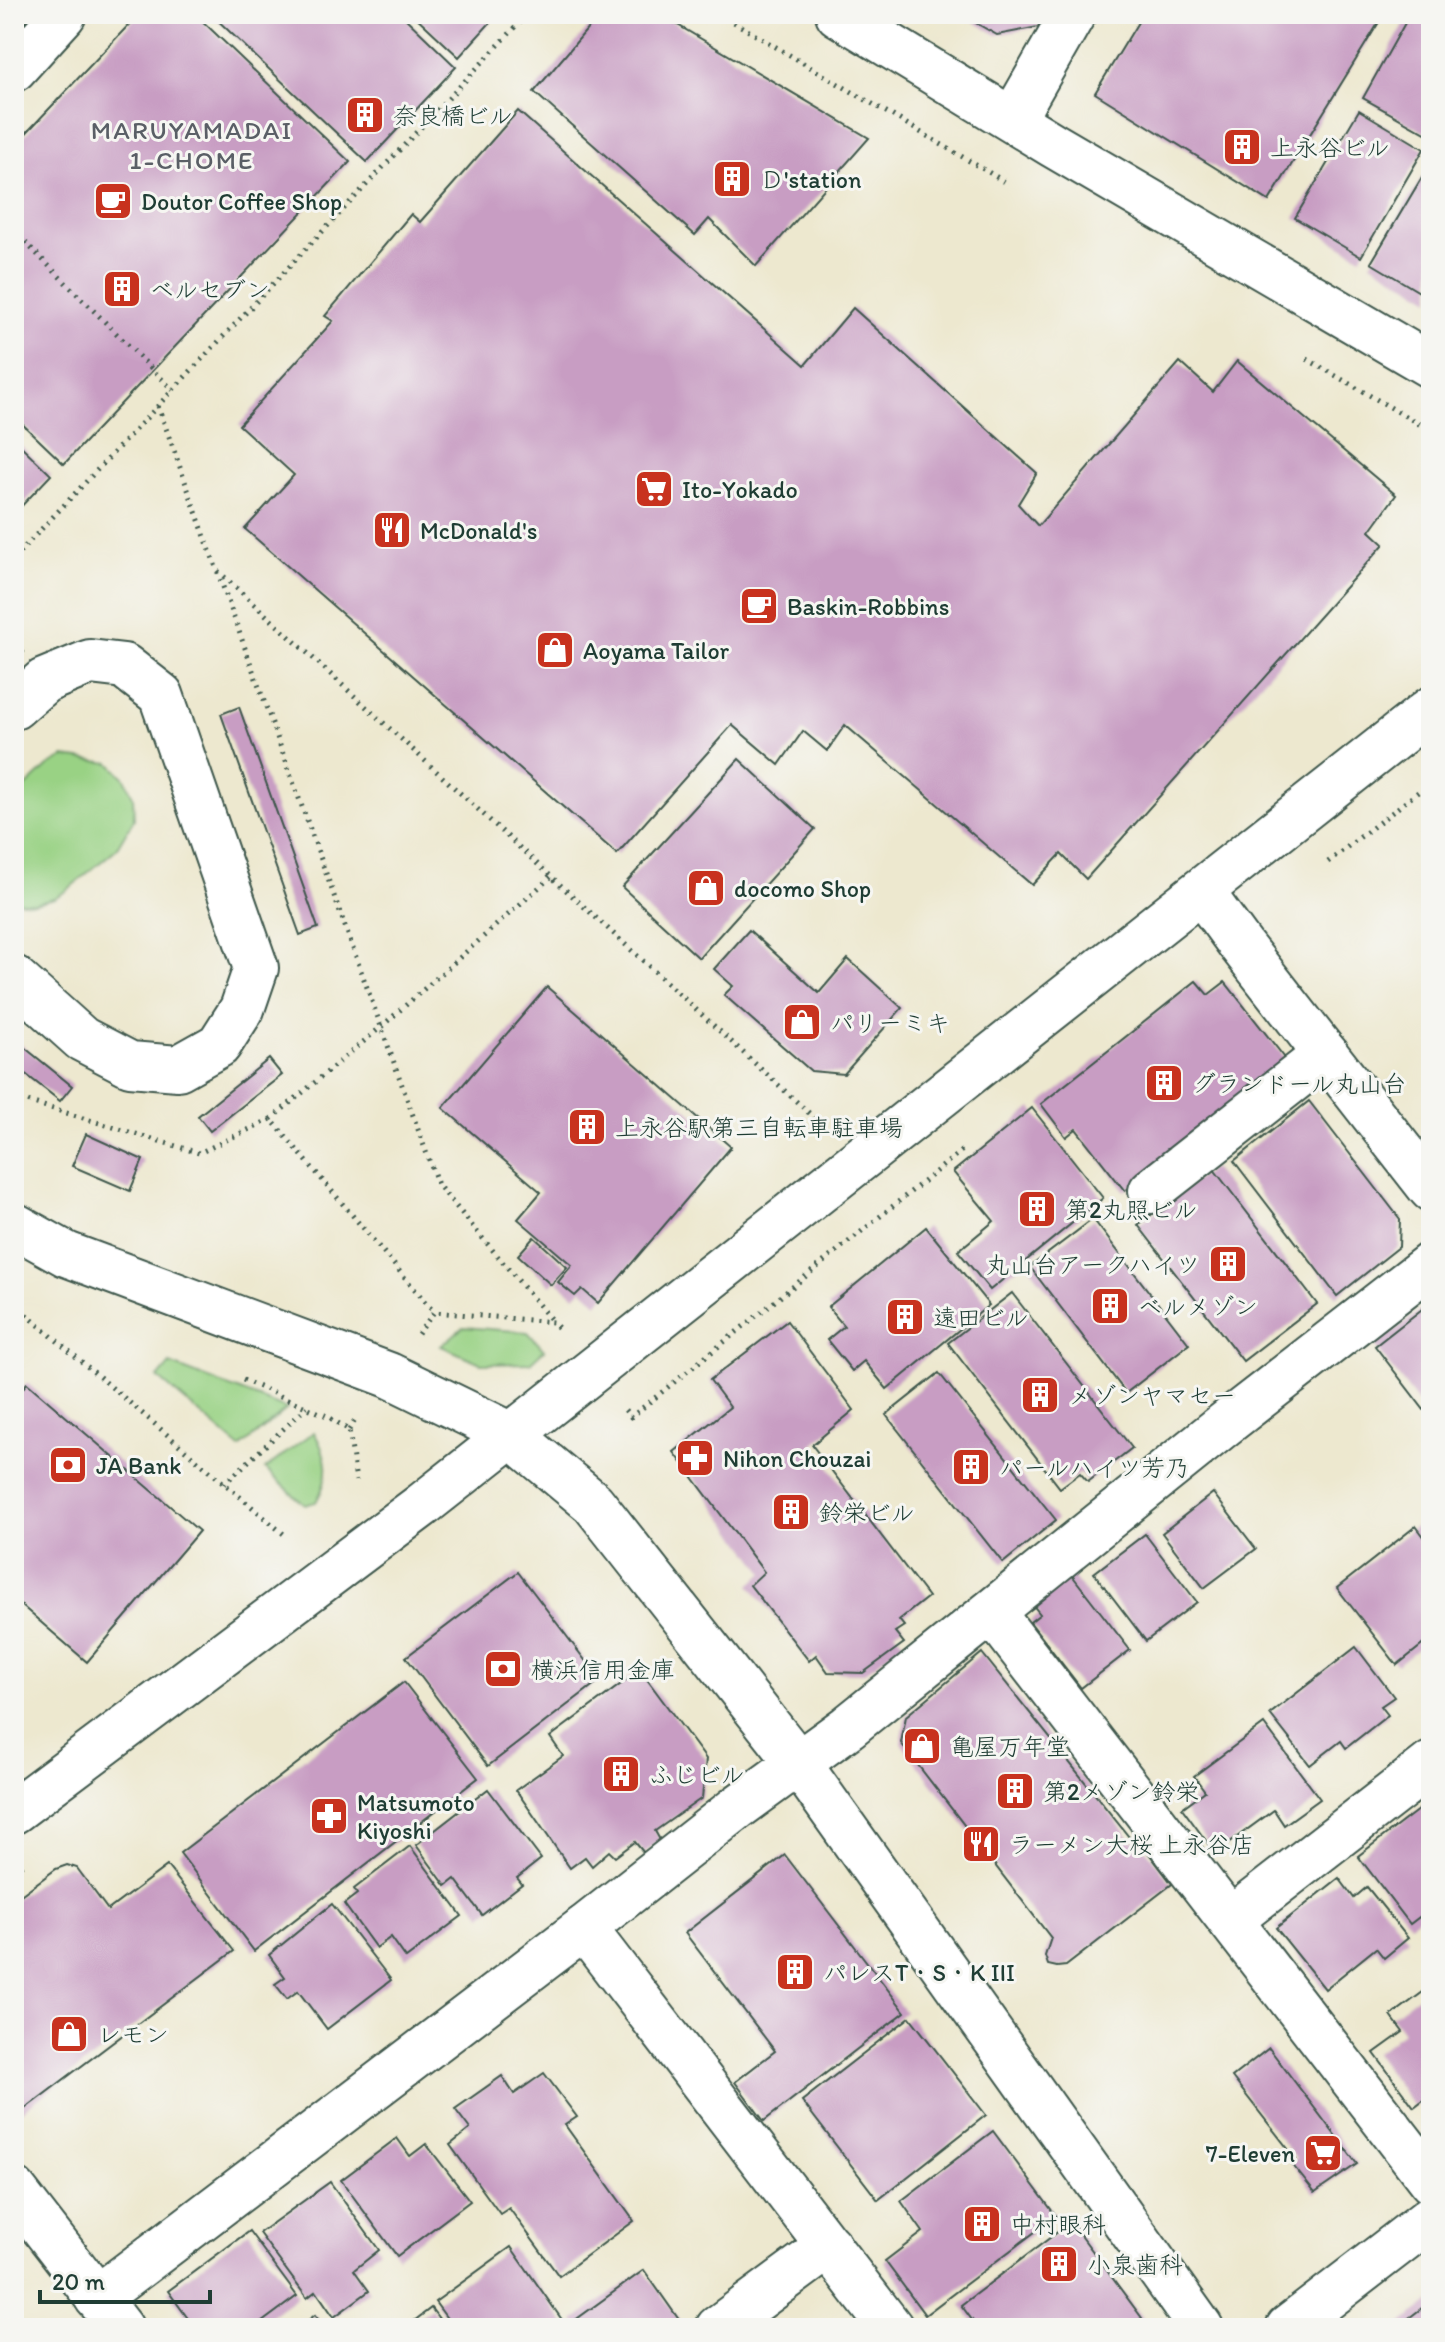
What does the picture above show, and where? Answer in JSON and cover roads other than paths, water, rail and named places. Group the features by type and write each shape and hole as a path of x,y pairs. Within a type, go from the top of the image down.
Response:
{"street":[{"path":"14,69 64,14"},
{"path":"838,14 1053,145 1431,366"},
{"path":"1013,119 1073,14"},
{"path":"14,707 44,681 90,662 124,666 161,695 256,968 242,1009 219,1045 178,1068 130,1064 82,1039 14,978"},
{"path":"14,1811 408,1516 1431,709"},
{"path":"1201,891 1431,1189"},
{"path":"1151,1191 1326,1054"},
{"path":"14,1225 66,1254 389,1375 510,1434 593,1503 799,1764 1201,2328"},
{"path":"14,2190 109,2313 584,1928 738,1807 799,1764 1431,1264"},
{"path":"992,1612 1431,2181"},
{"path":"1230,1920 1431,1764"},
{"path":"584,1928 891,2328"},
{"path":"1288,2328 1431,2218"},
{"path":"718,2328 829,2246"}],"place":[{"name":"奈良橋ビル","path":"365,115"},
{"name":"上永谷ビル","path":"1242,147"},
{"name":"Ｄ'station","path":"732,179"},
{"name":"Doutor Coffee Shop","path":"113,201"},
{"name":"ベルセブン","path":"122,289"},
{"name":"Ito-Yokado","path":"654,489"},
{"name":"McDonald's","path":"392,530"},
{"name":"Baskin-Robbins","path":"759,606"},
{"name":"Aoyama Tailor","path":"555,650"},
{"name":"docomo Shop","path":"706,888"},
{"name":"パリーミキ","path":"802,1022"},
{"name":"グランドール丸山台","path":"1164,1083"},
{"name":"上永谷駅第三自転車駐車場","path":"587,1127"},
{"name":"第2丸照ビル","path":"1037,1209"},
{"name":"丸山台アークハイツ","path":"1228,1264"},
{"name":"ベルメゾン","path":"1110,1306"},
{"name":"遠田ビル","path":"905,1317"},
{"name":"メゾンヤマセー","path":"1040,1395"},
{"name":"Nihon Chouzai","path":"695,1458"},
{"name":"JA Bank","path":"68,1465"},
{"name":"パールハイツ芳乃","path":"971,1467"},
{"name":"鈴栄ビル","path":"791,1512"},
{"name":"横浜信用金庫","path":"503,1669"},
{"name":"亀屋万年堂","path":"922,1746"},
{"name":"ふじビル","path":"621,1774"},
{"name":"第2メゾン鈴栄","path":"1015,1791"},
{"name":"Matsumoto Kiyoshi","path":"329,1816"},
{"name":"ラーメン大桜 上永谷店","path":"981,1844"},
{"name":"パレスT・S・K III","path":"795,1972"},
{"name":"レモン","path":"69,2034"},
{"name":"7-Eleven","path":"1323,2153"},
{"name":"中村眼科","path":"982,2224"},
{"name":"小泉歯科","path":"1059,2264"}],"district":[{"name":"MARUYAMADAI 1-CHOME","path":"192,145"}]}
